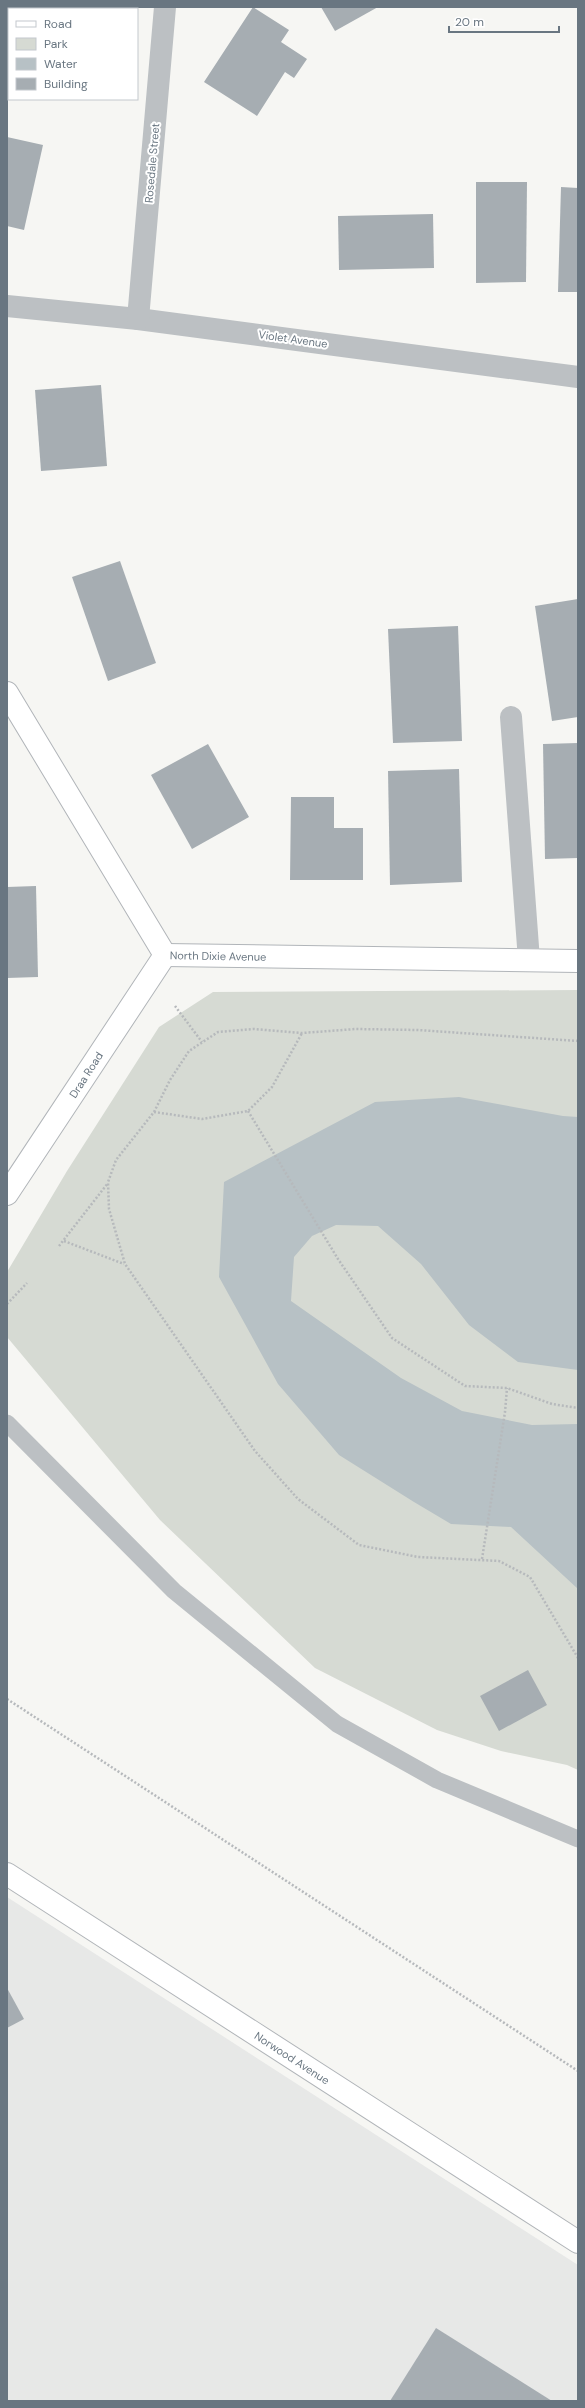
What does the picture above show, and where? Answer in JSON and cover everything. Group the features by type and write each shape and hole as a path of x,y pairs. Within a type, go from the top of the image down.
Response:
{"street":[{"name":"Rosedale Street","path":"138,319 165,7"},
{"name":"Violet Avenue","path":"7,306 138,319 578,377"},
{"name":"North Dixie Avenue","path":"7,693 165,955 578,961"},
{"path":"511,717 529,960"},
{"name":"Draa Road","path":"7,1194 165,955"},
{"name":"Norwood Avenue","path":"7,1874 578,2242"}],"lane":[{"path":"7,1422 174,1591 337,1724 437,1780 578,1839"}],"path":[{"path":"175,1006 202,1042"},
{"path":"59,1246 108,1182 116,1160 154,1112 170,1080 189,1051 218,1032 254,1029 302,1033 356,1028 578,1041"},
{"path":"154,1112 202,1120 248,1111 272,1087 302,1033"},
{"path":"248,1111 338,1259 392,1338 465,1386 507,1388 552,1404 578,1408"},
{"path":"108,1182 109,1209 125,1264 255,1451 298,1499 359,1545 418,1557 499,1561 530,1577 578,1658"},
{"path":"64,1241 125,1264"},
{"path":"7,1304 27,1284"},
{"path":"482,1559 505,1412 507,1388"},
{"path":"7,1699 578,2070"}],"shaded area":[{"path":"7,1897 578,2265 578,2401 7,2401"}],"green space":[{"path":"578,990 578,1770 567,1765 501,1751 437,1730 315,1668 160,1520 7,1337 7,1272 67,1171 159,1027 213,992"}],"water":[{"path":"459,1097 563,1116 578,1117 578,1370 518,1362 469,1325 421,1264 378,1226 336,1225 312,1236 294,1257 291,1301 401,1378 462,1411 532,1425 578,1424 578,1589 511,1527 451,1524 339,1455 278,1384 219,1277 224,1182 375,1102"}],"building":[{"path":"253,7 289,30 281,42 307,59 294,78 285,72 257,116 204,82"},
{"path":"321,7 378,7 335,31"},
{"path":"7,137 43,145 24,230 7,226"},
{"path":"476,182 527,182 526,282 476,283"},
{"path":"561,187 578,188 578,292 558,292"},
{"path":"433,214 434,268 339,270 338,216"},
{"path":"101,385 107,466 41,471 35,390"},
{"path":"120,561 156,663 108,681 72,577"},
{"path":"578,599 578,717 552,721 535,606"},
{"path":"458,626 462,741 393,743 388,629"},
{"path":"578,743 578,858 545,859 543,744"},
{"path":"208,744 249,817 192,849 151,775"},
{"path":"459,769 462,882 390,885 388,771"},
{"path":"291,797 334,797 334,828 363,828 363,880 290,880"},
{"path":"36,886 38,977 7,978 7,887"},
{"path":"528,1670 547,1705 499,1731 480,1696"},
{"path":"7,1988 24,2019 7,2028"},
{"path":"436,2328 552,2401 390,2401"}]}
